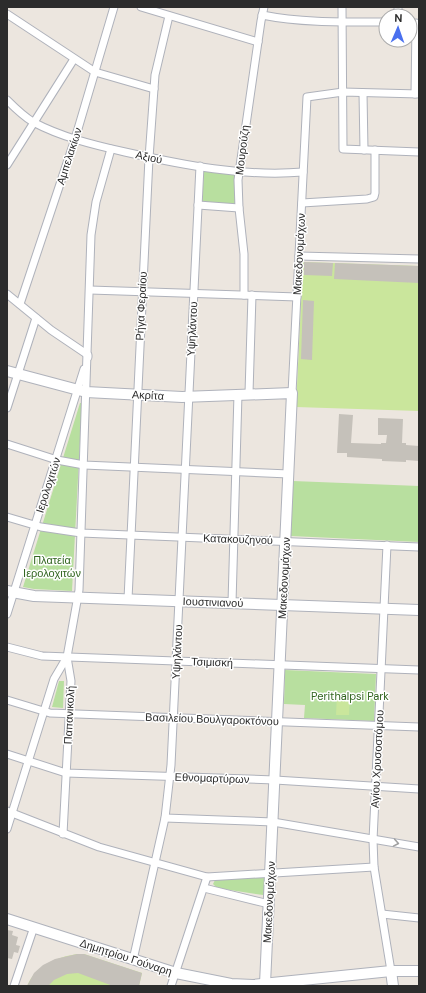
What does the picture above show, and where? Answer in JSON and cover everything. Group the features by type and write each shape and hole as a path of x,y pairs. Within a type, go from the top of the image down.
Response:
{"street":[{"name":"Αμπελακίων","path":"20,304 75,139 114,7"},
{"path":"142,7 258,42"},
{"name":"Μουρούζη","path":"232,603 236,472 243,394 248,295 239,208 240,171 264,7"},
{"path":"342,7 343,149 419,152"},
{"path":"7,14 95,72 154,89"},
{"path":"262,15 280,18 342,22 378,22"},
{"name":"Ρήγα Φεραίου","path":"128,599 141,292 149,158 157,67 169,16"},
{"path":"342,92 417,94 416,48"},
{"path":"7,165 74,59"},
{"name":"Μακεδονομάχων","path":"265,984 307,96 342,92"},
{"path":"364,93 364,150"},
{"name":"Αξιού","path":"7,100 34,122 75,139 111,149 149,158 240,171 303,172"},
{"name":"Ιερολοχιτών","path":"78,597 84,465 82,392 88,355 94,212 111,149"},
{"path":"302,203 372,198 375,193 376,150"},
{"name":"Υψηλάντου","path":"133,960 156,864 165,818 170,777 200,166"},
{"path":"198,206 239,208"},
{"path":"299,256 419,258"},
{"name":"Υψηλάντου","path":"90,290 297,297"},
{"path":"7,294 36,318 88,355"},
{"path":"7,408 36,318"},
{"name":"Ακρίτα","path":"7,371 82,392 189,396 292,393"},
{"name":"Ιερολοχιτών","path":"7,614 10,592 82,392"},
{"path":"7,444 57,460 84,465 289,474"},
{"name":"Κατακουζηνού","path":"7,517 35,526 81,533 419,547"},
{"name":"Αγίου Χρυσοστόμου","path":"387,545 373,840 374,866 391,971"},
{"name":"Ιουστινιανού","path":"10,592 78,597 419,610"},
{"name":"Παπανικολή","path":"63,834 72,678 67,657 78,597"},
{"name":"Τσιμισκή","path":"7,647 39,656 419,670"},
{"path":"7,829 9,812 28,761 54,679 67,657"},
{"name":"Βασιλείου Βουλγαροκτόνου","path":"7,700 44,711 69,714 419,727"},
{"name":"Εθνομαρτύρων","path":"7,754 66,773 275,780 419,789"},
{"path":"9,812 99,847 156,864 208,877 374,866"},
{"path":"165,818 273,822 419,847"},
{"path":"172,986 208,877"},
{"path":"204,888 269,904"},
{"path":"382,914 419,918"},
{"name":"Δημητρίου Γούναρη","path":"7,918 176,973 205,980 245,986 391,971 419,971"},
{"path":"14,986 34,927"},
{"path":"391,971 393,986"}],"green space":[{"path":"204,170 235,174 236,206 202,204"},
{"path":"303,262 419,266 419,411 296,407"},
{"name":"Πλατεία Ιερολοχιτών","path":"80,403 82,403 72,591 23,587"},
{"path":"293,481 419,486 419,542 291,536"},
{"name":"Perithalpsi Park","path":"285,670 376,674 374,721 304,718 305,705 284,704"},
{"path":"59,681 64,681 63,708 52,707"},
{"path":"337,694 350,694 349,715 336,715"},
{"path":"263,877 266,879 266,893 263,895 217,888 213,884 215,880"},
{"path":"77,954 84,954 142,973 139,986 27,986 35,973 41,968 54,960"}],"building":[{"path":"304,262 333,263 332,276 304,275"},
{"path":"335,263 419,266 419,283 334,279"},
{"path":"303,300 314,301 312,360 301,359"},
{"path":"339,414 353,415 351,443 386,443 387,435 378,435 378,418 403,419 402,443 406,443 406,445 419,446 419,461 382,461 382,459 347,457 347,453 337,453"},
{"path":"7,930 13,931 12,935 18,937 16,945 20,946 18,953 14,952 12,959 7,958"},
{"path":"84,954 142,973 139,986 113,986 78,973 67,974 54,980 48,986 27,986 34,973 43,965 55,959"}]}
